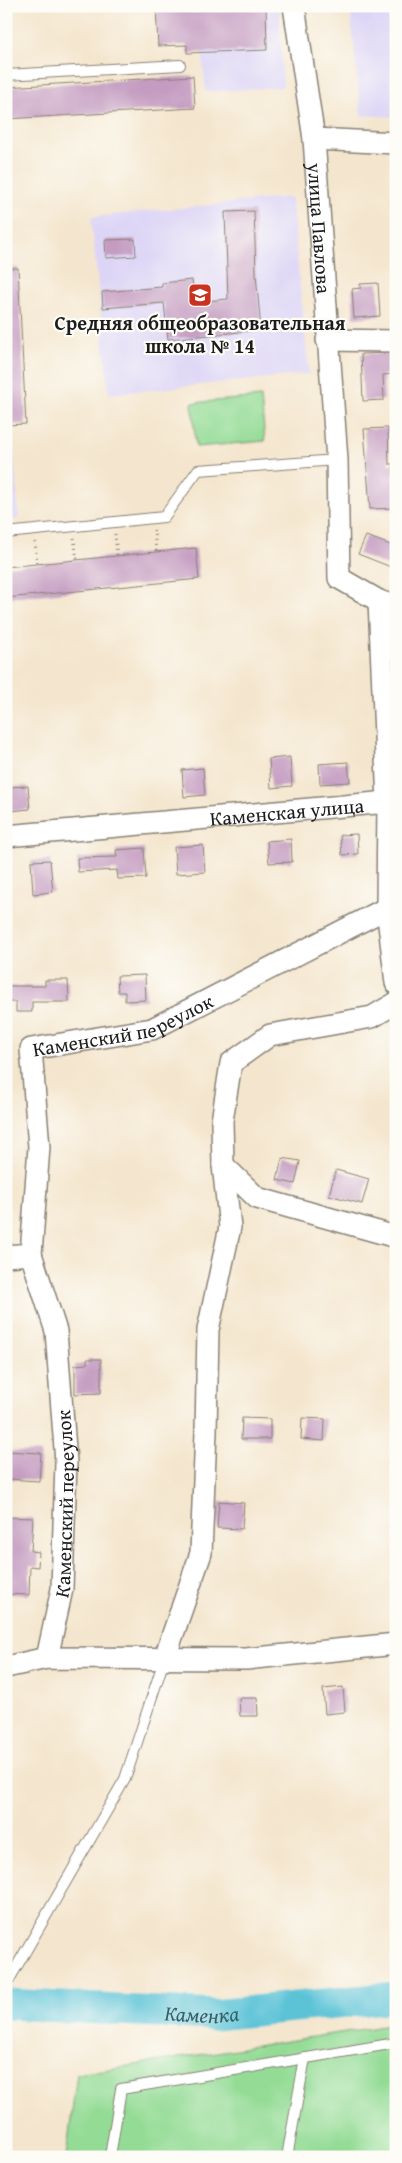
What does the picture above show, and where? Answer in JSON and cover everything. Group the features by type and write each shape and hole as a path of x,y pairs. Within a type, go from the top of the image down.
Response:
{"street":[{"path":"294,6 314,139"},
{"name":"улица Павлова","path":"387,604 339,578 337,460 314,139 396,143"},
{"path":"327,340 396,341"},
{"path":"387,604 388,802"},
{"name":"Каменская улица","path":"6,836 388,802 387,908 396,983"},
{"name":"Каменский переулок","path":"47,1658 62,1589 66,1462 56,1331 31,1254 39,1147 31,1049 152,1029 387,908"},
{"path":"164,1660 201,1552 208,1330 230,1227 223,1164 222,1121 231,1063 270,1035 372,1017 396,1003"},
{"path":"223,1164 257,1198 396,1237"},
{"path":"6,1256 31,1254"},
{"path":"6,1667 47,1658 246,1659 396,1644"}],"lane":[{"path":"6,76 180,65"},
{"path":"6,533 164,517 198,470 337,460"},
{"path":"6,1985 126,1779 164,1660"},
{"path":"110,2157 121,2090 396,2043"},
{"path":"287,2157 305,2058"}],"path":[{"path":"153,518 156,552"},
{"path":"114,522 117,556"},
{"path":"73,526 77,560"},
{"path":"34,530 37,564"}],"shaded area":[{"path":"197,6 279,6 283,87 206,92"},
{"path":"350,6 396,6 396,117 361,115"},
{"name":"Средняя общеобразовательная школа № 14","path":"291,197 309,374 109,394 91,217"},
{"path":"6,428 12,428 19,519 6,520"}],"green space":[{"path":"261,397 265,441 196,447 192,403"},
{"path":"396,2024 396,2157 66,2157 77,2074"}],"building":[{"path":"156,6 266,6 267,50 187,53 187,45 158,46"},
{"path":"193,76 195,108 6,119 6,87"},
{"path":"254,211 256,274 261,330 168,339 164,303 103,308 102,292 162,287 162,283 192,280 195,302 228,299 225,212"},
{"path":"135,239 136,256 106,258 105,240"},
{"path":"6,268 18,268 26,424 6,425"},
{"path":"378,283 380,316 354,318 352,289 361,288 360,284"},
{"path":"394,353 395,374 383,375 384,400 363,401 361,354"},
{"path":"388,428 389,464 393,464 396,508 370,509 364,429"},
{"path":"366,536 396,547 396,569 358,554"},
{"path":"196,548 199,579 6,598 6,567"},
{"path":"290,757 292,786 271,788 269,759"},
{"path":"348,762 350,782 320,784 319,764"},
{"path":"203,768 205,795 184,797 182,770"},
{"path":"28,786 30,809 10,811 8,787"},
{"path":"357,834 358,854 342,855 340,835"},
{"path":"291,839 292,862 269,863 267,841"},
{"path":"203,845 205,872 176,874 174,847"},
{"path":"144,848 146,878 118,879 117,870 78,872 77,858 117,857 116,850"},
{"path":"50,860 53,892 33,894 31,861"},
{"path":"145,975 146,1000 125,1001 125,992 118,992 117,976"},
{"path":"45,980 68,980 69,1002 32,1002 32,1012 16,1012 16,1002 7,1002 7,986 45,986"},
{"path":"282,1158 300,1161 295,1184 277,1180"},
{"path":"336,1170 369,1179 362,1204 329,1195"},
{"path":"87,1359 101,1359 101,1393 75,1394 75,1365 87,1364"},
{"path":"242,1418 270,1419 270,1439 241,1439"},
{"path":"302,1418 325,1419 324,1441 301,1439"},
{"path":"6,1451 41,1453 39,1481 6,1479"},
{"path":"219,1501 244,1503 242,1529 217,1528"},
{"path":"6,1517 33,1518 31,1551 39,1552 38,1567 30,1566 29,1595 6,1594 9,1539 6,1539"},
{"path":"343,1687 345,1712 325,1714 323,1689"},
{"path":"239,1698 257,1698 258,1716 240,1716"}],"waterway":[{"name":"Каменка","path":"6,2004 214,2015 396,1997"}],"place":[{"name":"Средняя общеобразовательная школа № 14","path":"200,295"}]}
